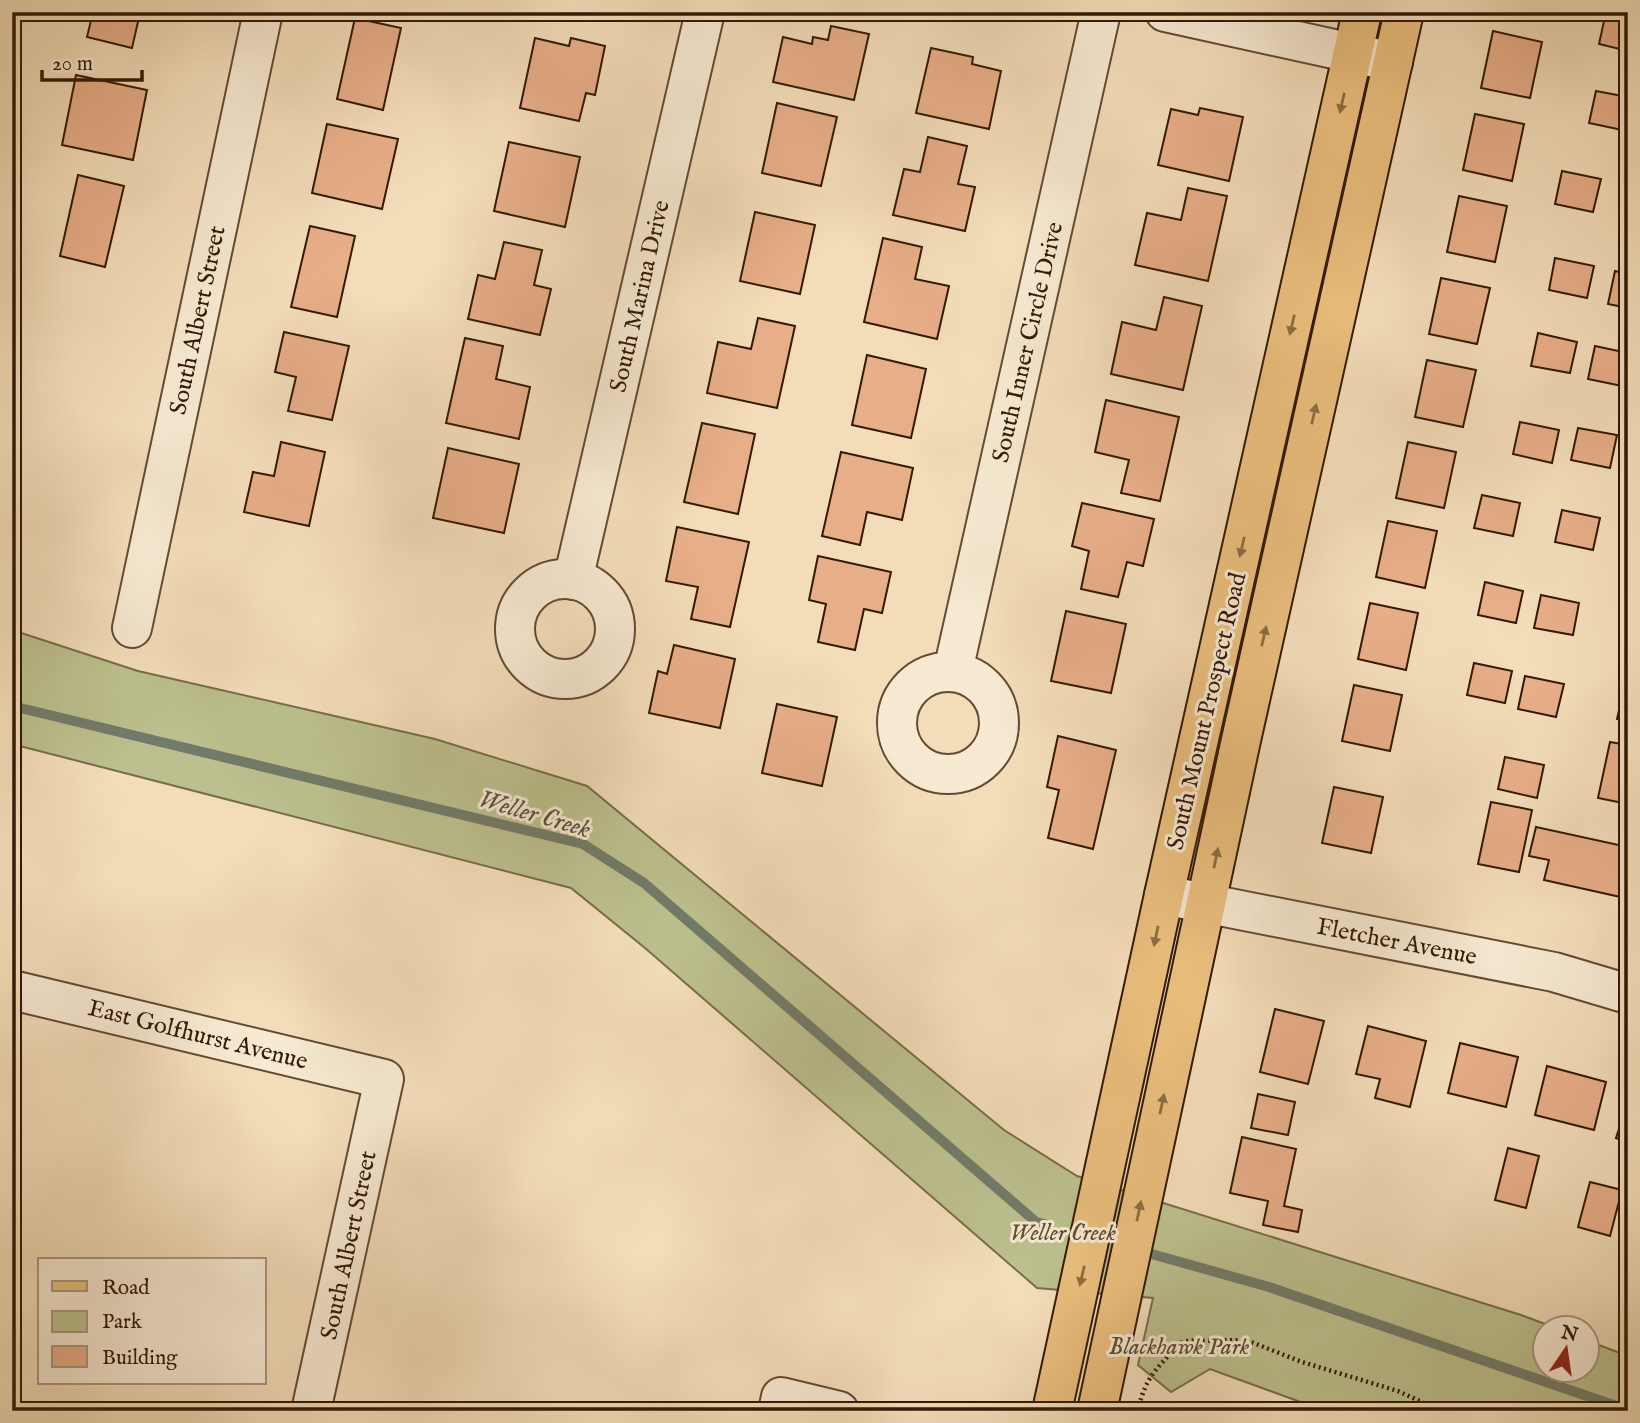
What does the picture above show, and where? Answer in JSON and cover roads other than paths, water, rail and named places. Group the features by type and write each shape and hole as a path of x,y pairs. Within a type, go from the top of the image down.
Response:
{"main road":[{"name":"South Mount Prospect Road","path":"1052,1411 1164,895 1362,12"},
{"name":"South Mount Prospect Road","path":"1097,1411 1147,1171 1404,12"}],"street":[{"name":"South Albert Street","path":"132,628 262,12"},
{"name":"South Marina Drive","path":"573,580 705,12"},
{"name":"South Inner Circle Drive","path":"953,671 1101,12"},
{"path":"1165,12 1393,62"},
{"name":"Fletcher Avenue","path":"1164,895 1554,972 1628,994"},
{"name":"East Golfhurst Avenue","path":"12,990 384,1079"},
{"name":"South Albert Street","path":"311,1411 384,1079"},
{"path":"778,1411 781,1397 839,1411"}],"waterway":[{"name":"Weller Creek","path":"12,706 583,844 644,883 1036,1222 1049,1225"},
{"name":"Weller Creek","path":"1141,1251 1269,1287 1628,1410"}],"park label":[{"name":"Blackhawk Park","path":"1179,1346"}]}
